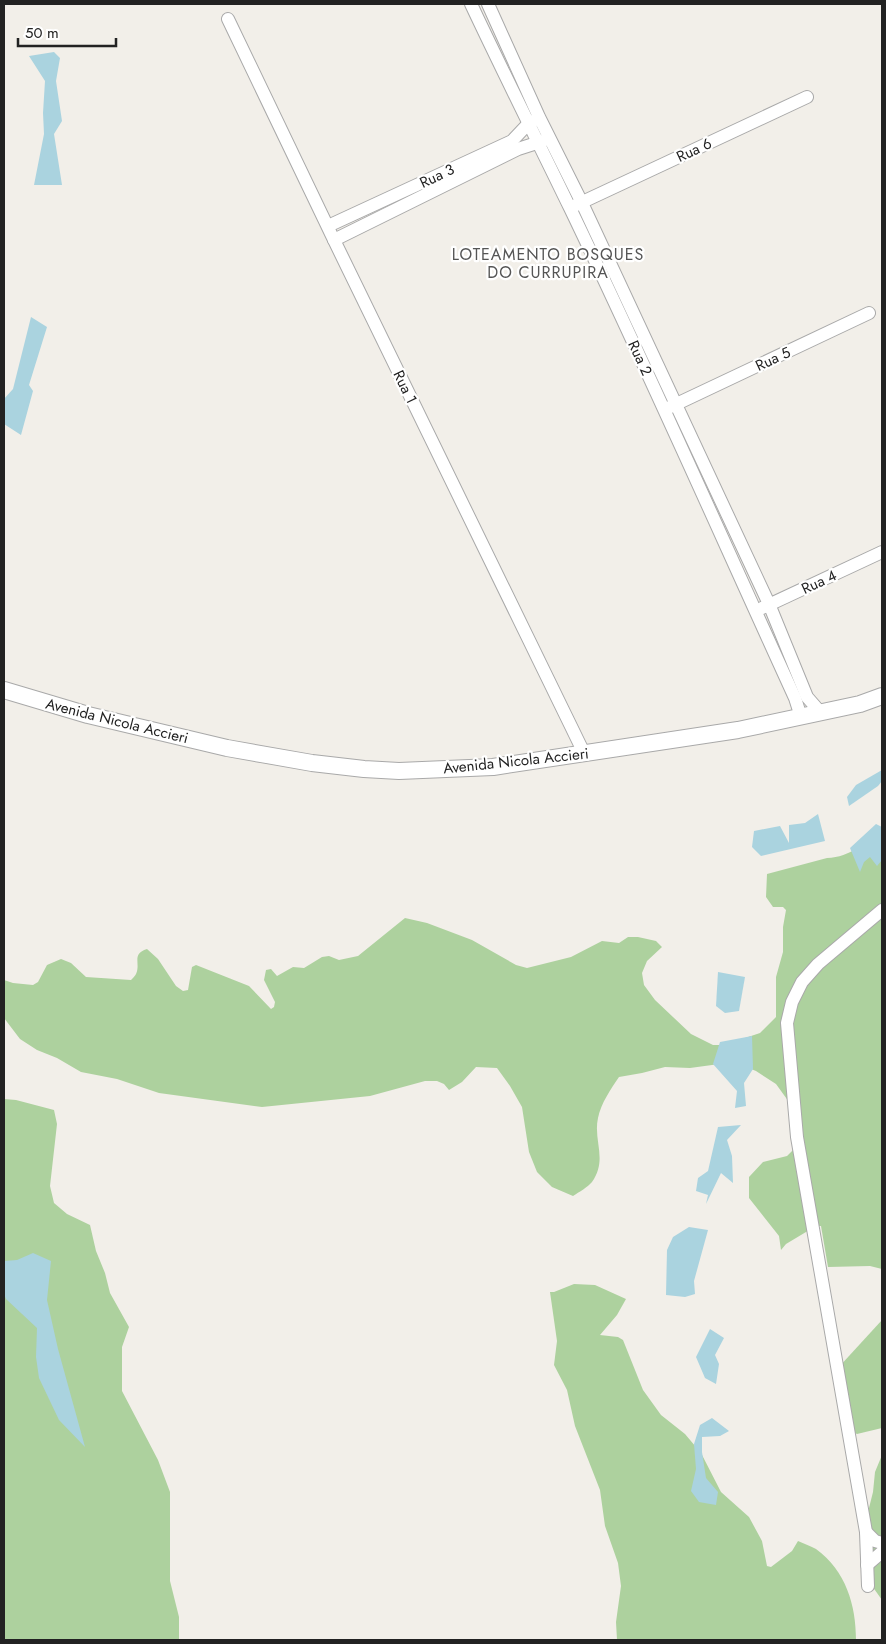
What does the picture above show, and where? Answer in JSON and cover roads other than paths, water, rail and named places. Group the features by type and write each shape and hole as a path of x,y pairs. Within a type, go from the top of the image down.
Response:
{"street":[{"name":"Rua 2","path":"471,4 537,144 769,604 807,697 821,713"},
{"name":"Rua 2","path":"488,4 539,117 582,203 801,717"},
{"name":"Rua 1","path":"228,19 584,753"},
{"name":"Rua 6","path":"570,208 807,97"},
{"name":"Rua 3","path":"328,226 512,141 528,124 539,117"},
{"name":"Rua 3","path":"334,240 518,149 550,138"},
{"name":"Rua 5","path":"670,407 870,313"},
{"name":"Rua 4","path":"755,611 882,552"},
{"name":"Avenida Nicola Accieri","path":"4,690 88,716 228,748 312,763 399,771 492,766 738,730 860,704 882,696"},
{"path":"868,1586 866,1532 797,1137 787,1023 792,1002 802,982 818,964 882,910"},
{"path":"866,1532 875,1541 882,1542"},
{"path":"867,1564 882,1552"}],"water":[{"path":"54,52 60,58 56,81 62,121 54,134 62,185 34,185 44,134 45,81 29,56"},
{"path":"31,317 47,327 29,385 33,391 21,435 4,424 4,399 13,389"},
{"path":"882,770 882,781 878,786 849,806 847,797 856,785"},
{"path":"818,814 825,841 761,856 752,847 754,831 780,826 789,843 789,825 805,823"},
{"path":"876,824 882,827 882,860 877,866 870,857 864,862 860,872 850,848"},
{"path":"718,972 745,977 739,1011 725,1013 716,1006"},
{"path":"752,1036 753,1069 744,1083 746,1106 735,1108 737,1091 713,1064 720,1042"},
{"path":"741,1125 727,1140 732,1156 733,1183 721,1173 706,1204 708,1195 696,1191 698,1178 708,1171 718,1127"},
{"path":"689,1227 708,1230 694,1281 695,1294 685,1297 666,1295 667,1250 673,1237"},
{"path":"33,1253 51,1261 47,1300 58,1349 85,1447 59,1420 39,1378 36,1357 37,1328 6,1299 4,1294 4,1261 17,1260"},
{"path":"710,1329 724,1338 715,1355 719,1364 716,1384 705,1378 696,1357"},
{"path":"712,1418 729,1431 720,1436 702,1437 706,1478 718,1492 716,1505 699,1502 691,1491 696,1469 694,1444 700,1425"}],"district":[{"name":"LOTEAMENTO BOSQUES DO CURRUPIRA","path":"548,263"}]}
